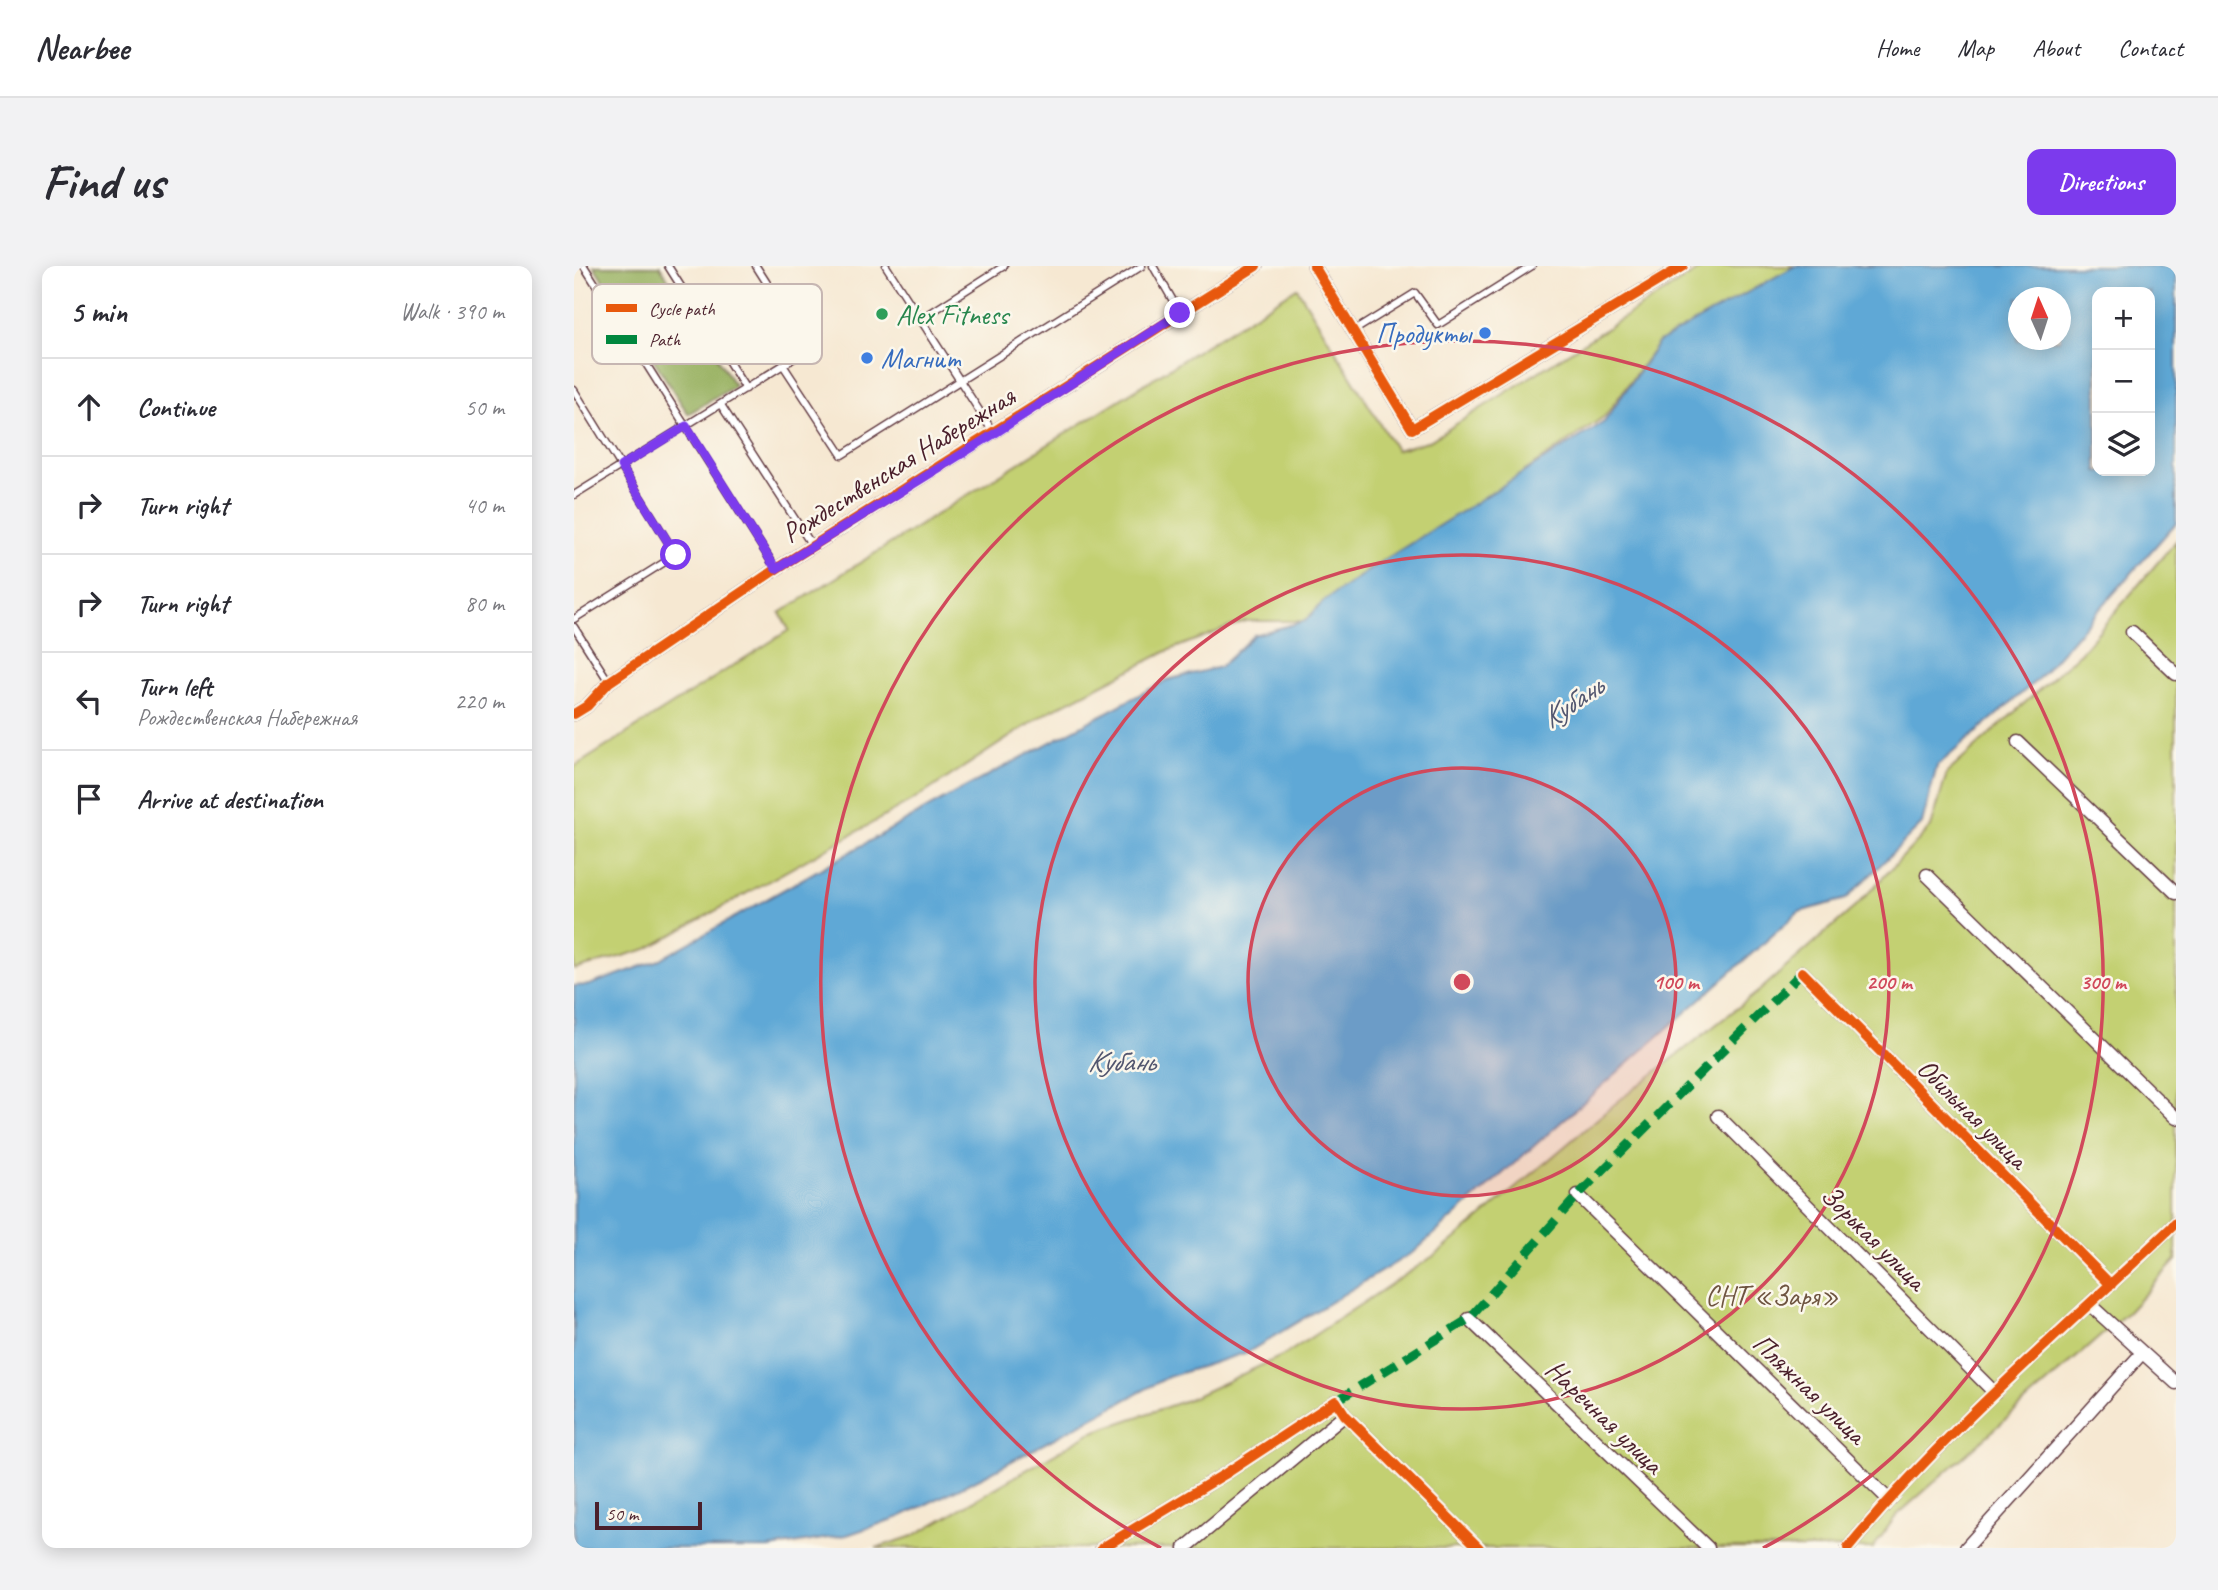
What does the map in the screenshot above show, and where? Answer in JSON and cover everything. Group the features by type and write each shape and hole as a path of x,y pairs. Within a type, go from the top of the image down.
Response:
{"street":[{"name":"Рождественская Набережная","path":"574,714 587,706 608,682 776,569 994,434 1256,266"},
{"path":"1314,266 1412,429 1683,266"},
{"path":"2132,632 2176,674"},
{"path":"2018,742 2176,893"},
{"path":"1927,875 2176,1118"},
{"name":"Обильная улица","path":"1802,972 2111,1285"},
{"name":"Зорькая улица","path":"1718,1116 1995,1393"},
{"name":"Пляжная улица","path":"1578,1195 1888,1499"},
{"path":"1848,1548 1888,1499 1995,1393 2176,1223"},
{"path":"2090,1304 2176,1383"},
{"name":"Наречная улица","path":"1469,1319 1708,1548"},
{"path":"1966,1548 2142,1353"},
{"path":"1102,1548 1225,1474 1336,1401 1345,1415 1479,1548"},
{"path":"1185,1548 1345,1415"}],"lane":[{"path":"584,266 595,284"},
{"path":"668,266 679,284"},
{"path":"756,266 767,284"},
{"path":"886,266 994,434"},
{"path":"920,319 1004,266"},
{"path":"574,495 783,365 842,455 1142,266"},
{"path":"1153,266 1180,313"},
{"path":"1352,332 1415,293 1438,325 1532,266"},
{"path":"646,364 776,569"},
{"path":"730,364 746,389"},
{"path":"574,619 676,555 575,394"},
{"path":"721,405 813,547"},
{"path":"574,627 608,682"}],"green space":[{"path":"594,266 660,266 671,284 605,284"},
{"path":"1705,266 1795,266 1659,342 1605,416 1499,489 1325,600 1305,621 1245,621 1167,651 1046,713 917,798 647,949 574,970 574,767 789,630 780,613 1297,288 1396,450 1431,440"},
{"path":"656,364 721,364 735,386 688,414"},
{"name":"СНТ «Заря»","path":"2176,541 2176,1260 2129,1311 1896,1516 1873,1548 876,1548 913,1536 1090,1433 1187,1400 1286,1354 1441,1251 1616,1103 1759,991 1856,906 1931,827 1947,773 2081,652"}],"water":[{"name":"Кубань","path":"1795,266 2176,266 2176,523 2037,680 1937,766 1922,824 1846,899 1799,912 1415,1251 1248,1352 1168,1377 984,1476 900,1517 847,1535 769,1548 574,1548 574,986 589,985 657,961 955,793 1167,680 1220,667 1254,635 1305,621 1325,600 1381,562 1604,422 1659,342"}],"marked path":[{"path":"1336,1401 1469,1319 1578,1195 1802,972"}],"cycle path":[{"path":"574,714 587,706 609,682 776,569 1256,266"},
{"path":"1314,266 1412,429 1683,266"},
{"path":"1802,972 2111,1285"},
{"path":"1848,1548 1925,1462 1966,1421 2176,1223"},
{"path":"1102,1548 1225,1474 1336,1401 1345,1415 1479,1548"}],"place":[{"name":"Alex Fitness","path":"882,314"},
{"name":"Продукты","path":"1485,333"},
{"name":"Магнит","path":"867,358"}],"route":[{"path":"676,555 621,466 686,426 776,569 994,434 1180,313"}]}
